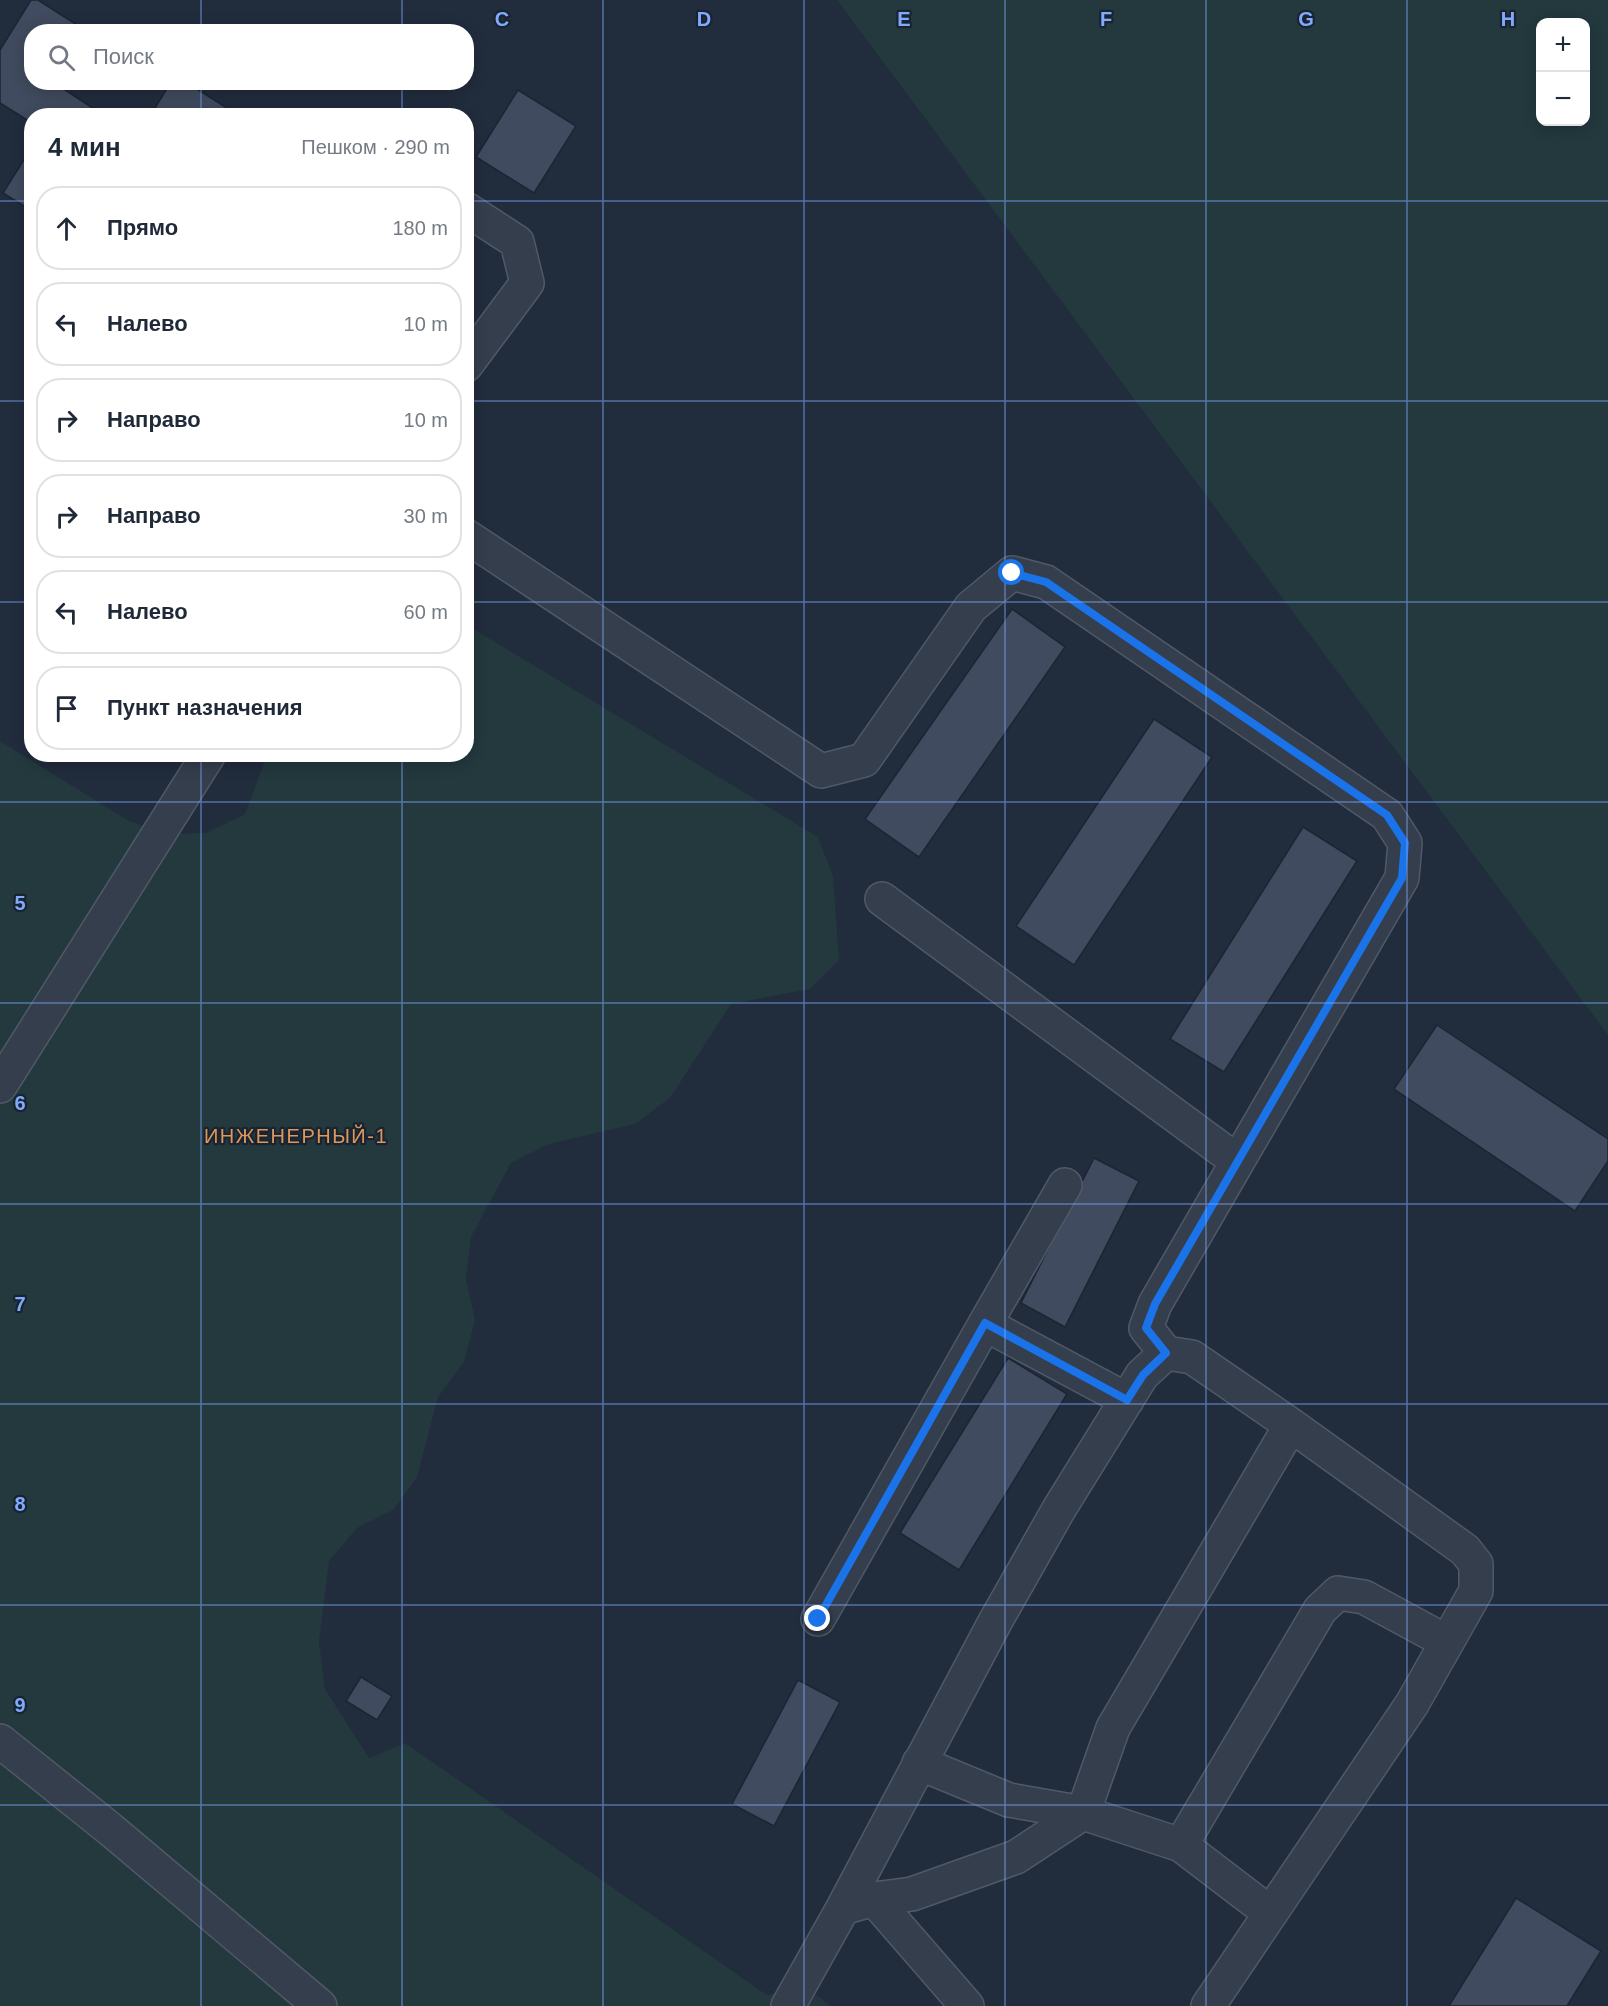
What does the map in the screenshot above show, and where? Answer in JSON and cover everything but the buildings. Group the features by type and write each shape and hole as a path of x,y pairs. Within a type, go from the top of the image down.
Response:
{"street":[{"path":"474,214 517,242 527,283 474,354"},
{"path":"474,541 821,771 864,759 971,607 1012,573 1046,582 1387,815 1405,843 1402,878 1155,1304 1146,1328 1166,1353 1192,1357 1465,1550 1476,1564 1476,1591 1412,1704 1209,2006"},
{"path":"0,1086 204,762"},
{"path":"882,899 1237,1161"},
{"path":"818,1619 1065,1185"},
{"path":"985,1323 1127,1400"},
{"path":"788,2006 1053,1519 1143,1375 1166,1353"},
{"path":"843,1908 874,1899 912,1894 1016,1857 1083,1813 1113,1728 1291,1425"},
{"path":"1181,1845 1320,1610 1338,1593 1364,1597 1447,1642"},
{"path":"0,1741 110,1829 320,2006"},
{"path":"919,1762 1009,1800 1083,1813 1181,1845 1270,1913"},
{"path":"874,1899 968,2006"}],"green space":[{"path":"837,0 1608,0 1608,1035"},
{"path":"474,629 818,837 833,876 839,960 810,989 731,1004 670,1098 635,1124 549,1144 511,1163 471,1237 466,1279 475,1320 464,1362 438,1397 417,1477 393,1510 357,1528 329,1561 319,1642 325,1689 369,1758 405,1743 767,1995 807,1987 830,2006 0,2006 0,741 24,756 24,762 34,762 127,820 166,834 206,833 245,814 264,762 474,762"}],"district":[{"name":"ИНЖЕНЕРНЫЙ-1","path":"296,1136"}],"route":[{"path":"818,1619 985,1323 1127,1400 1143,1375 1166,1353 1146,1328 1155,1304 1402,878 1405,843 1387,815 1046,582 1012,573"}]}
